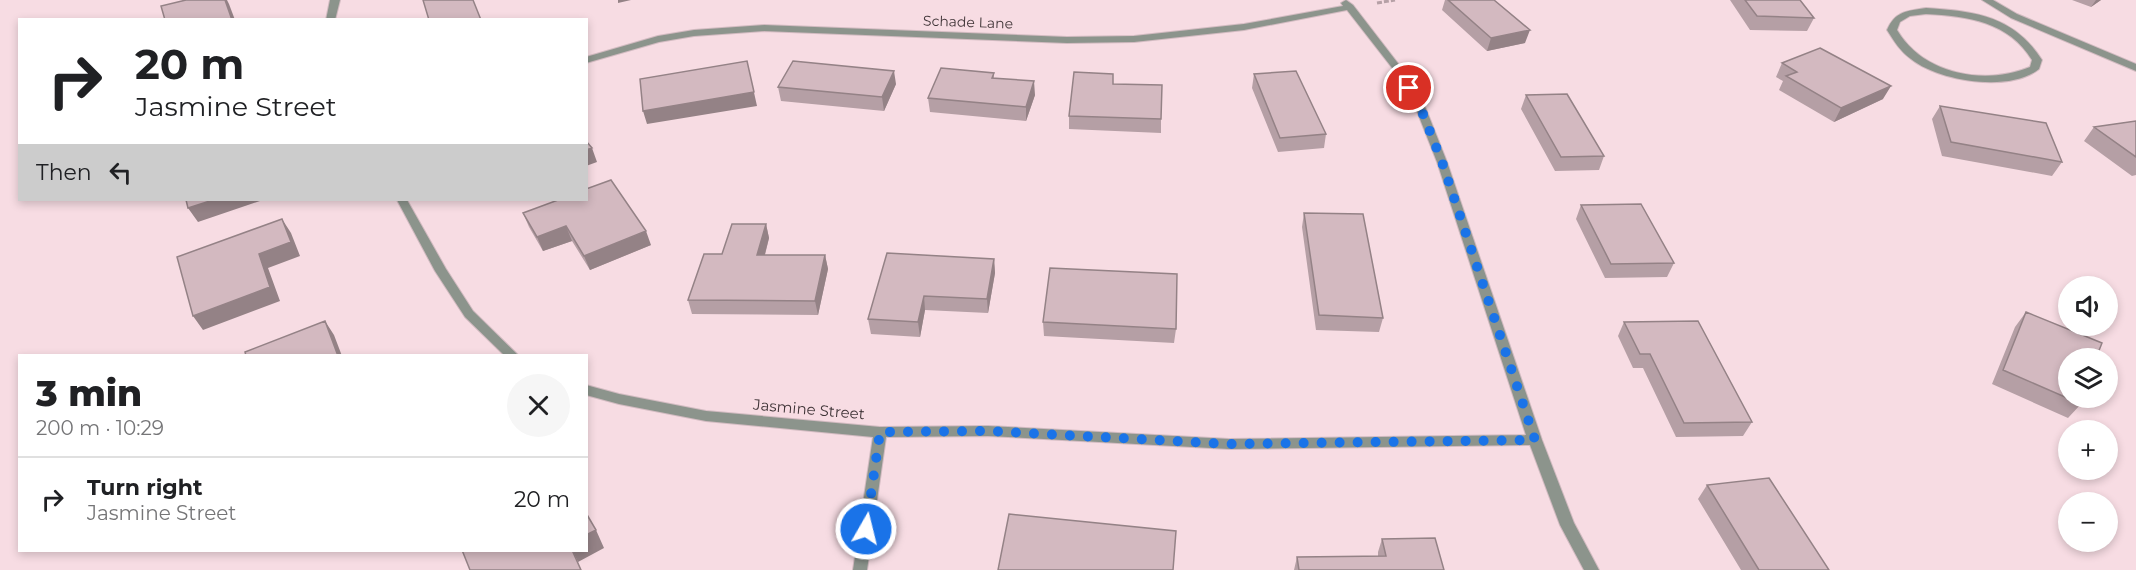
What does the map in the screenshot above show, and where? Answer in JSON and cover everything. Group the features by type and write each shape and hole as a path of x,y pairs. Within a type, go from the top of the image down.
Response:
{"street":[{"path":"330,18 335,0"},
{"path":"1987,0 2014,16 2036,24 2102,56 2136,68"},
{"path":"1347,3 1397,68 1421,109 1442,162 1535,440 1567,525 1592,570"},
{"name":"Schade Lane","path":"588,59 658,39 706,32 764,28 1067,40 1134,39 1244,27 1347,3"},
{"path":"2016,33 2031,46 2037,60 2034,69 2021,77 2003,80 1977,79 1931,67 1911,55 1896,41 1892,30 1896,20 1908,14 1926,11 1974,16 2016,33 2036,24"},
{"path":"403,201 441,271 469,314 511,354"},
{"name":"Jasmine Street","path":"588,391 706,416 880,432 988,431 1229,444 1535,440"},
{"path":"860,570 880,432"}],"building":[{"path":"186,0 225,0 231,18 164,18 161,6"},
{"path":"423,0 473,0 480,18 428,18"},
{"path":"1448,0 1494,0 1530,30 1491,38"},
{"path":"1745,0 1800,0 1814,18 1757,16"},
{"path":"1820,48 1891,86 1841,108 1786,76 1797,72 1782,63"},
{"path":"747,61 754,92 643,111 640,79"},
{"path":"793,61 894,71 882,97 778,87"},
{"path":"941,68 994,73 992,78 1034,81 1026,107 928,98"},
{"path":"1296,71 1326,134 1280,138 1254,74"},
{"path":"1074,72 1113,74 1113,84 1162,85 1161,119 1069,116"},
{"path":"1567,94 1604,156 1561,157 1526,95"},
{"path":"1940,106 2046,123 2062,162 1951,142"},
{"path":"2136,121 2136,157 2094,127"},
{"path":"611,180 646,231 584,256 566,226 537,237 523,213 555,201 588,201 588,188"},
{"path":"186,201 210,201 188,208"},
{"path":"1641,204 1674,263 1611,264 1581,205"},
{"path":"1304,213 1363,214 1383,318 1319,315"},
{"path":"282,219 291,242 259,254 270,287 193,316 177,257"},
{"path":"732,224 766,224 757,255 825,255 815,301 688,300 704,254 722,254"},
{"path":"887,253 994,259 987,299 924,296 918,322 868,319"},
{"path":"1050,268 1177,274 1176,329 1043,322"},
{"path":"2026,312 2058,325 2058,336 2085,336 2102,343 2100,348 2058,348 2058,394 2003,370"},
{"path":"325,321 337,354 246,354 245,352"},
{"path":"1698,321 1752,422 1684,423 1650,354 1640,354 1624,322"},
{"path":"1769,478 1829,570 1759,570 1707,485"},
{"path":"1009,514 1176,531 1173,570 998,570"},
{"path":"588,516 596,530 588,534"},
{"path":"1435,538 1444,570 1299,570 1297,557 1386,556 1382,539"},
{"path":"463,552 573,552 581,570 470,570"}],"route":[{"path":"866,529 880,432 988,431 1229,444 1535,440 1442,162 1421,109 1409,88"}]}
